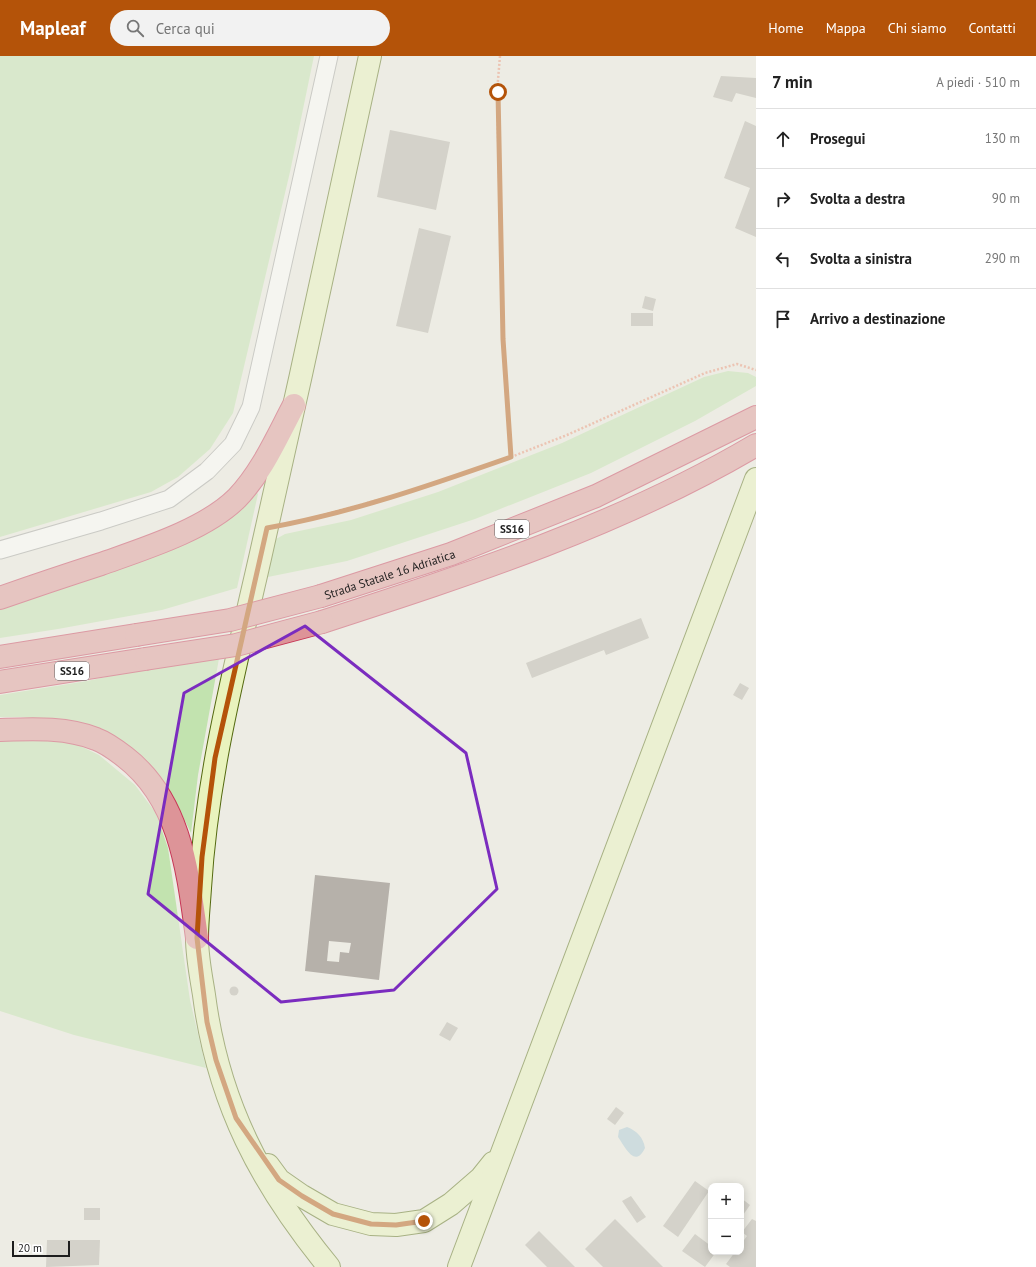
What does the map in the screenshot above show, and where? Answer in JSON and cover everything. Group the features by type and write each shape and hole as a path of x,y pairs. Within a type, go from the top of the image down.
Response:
{"highway":[{"path":"0,598 141,550 177,535 213,516 235,499 252,480 294,405"},
{"name":"Strada Statale 16 Adriatica","path":"0,657 230,620 321,596 458,551 596,496 756,417"},
{"name":"SS16","path":"0,682 236,645 322,622 447,582 566,537 678,487 756,445"},
{"path":"0,730 37,728 68,732 89,737 115,749 134,764 152,784 165,805 177,830 187,868 197,938"}],"main road":[{"path":"329,1267 299,1230 274,1193 254,1158 236,1118 216,1060 207,1022 197,938 202,857 215,758 370,56"},
{"path":"459,1267 756,479"},
{"path":"236,1118 279,1180 302,1196 333,1214 371,1224 396,1225 424,1221 451,1204 481,1178 505,1147"}],"street":[{"path":"0,550 101,521 169,499 207,471 234,444 251,406 329,56"}],"path":[{"path":"500,56 498,92 503,339 511,457"},
{"path":"267,528 305,521 405,493 511,457 567,435 705,373 737,364 756,370"}],"highlighted area":[{"path":"305,626 466,753 497,889 394,990 281,1002 148,894 184,693"}],"green space":[{"path":"0,56 314,56 290,172 233,413 210,449 178,477 151,492 0,537"},
{"path":"728,371 748,373 756,377 756,386 695,421 591,473 475,519 347,561 263,578 276,539 285,534 351,520 438,492 562,443 704,377"},
{"path":"256,491 258,494 237,588 162,610 0,638 0,606"},
{"path":"220,653 198,775 191,833 175,801 154,773 87,725 21,717 0,717 0,695 87,681"},
{"path":"0,736 68,740 99,755 135,785 156,813 168,848 190,1000 206,1068 74,1035 0,1011"}],"water":[{"path":"627,1127 634,1130 643,1141 645,1148 638,1157 630,1154 618,1137 619,1130"}],"building":[{"path":"721,76 756,78 756,98 736,93 732,102 713,97"},
{"path":"745,121 756,126 756,237 735,228 750,188 724,178"},
{"path":"390,130 450,142 436,210 377,197"},
{"path":"419,228 451,236 428,333 396,326"},
{"path":"645,296 656,299 653,311 642,308"},
{"path":"631,313 653,313 653,326 631,326"},
{"path":"641,618 649,638 606,655 604,650 532,678 526,663"},
{"path":"740,683 749,688 742,700 733,695"},
{"path":"315,875 390,883 379,980 305,971","holes":["329,941 351,943 349,953 340,952 339,962 327,961"]},
{"path":"234,986 239,991 234,996 229,991"},
{"path":"447,1022 458,1028 450,1041 439,1035"},
{"path":"616,1107 624,1113 615,1125 607,1119"},
{"path":"695,1181 708,1190 678,1237 663,1226"},
{"path":"631,1196 646,1217 637,1223 622,1201"},
{"path":"744,1200 750,1205 744,1214"},
{"path":"84,1208 100,1208 100,1220 84,1220"},
{"path":"615,1219 663,1267 603,1267 585,1249"},
{"path":"752,1219 756,1221 756,1267 730,1267 726,1264 733,1255 744,1255 744,1240 747,1236 744,1234 744,1229"},
{"path":"539,1231 575,1267 547,1267 525,1245"},
{"path":"695,1234 708,1244 708,1255 714,1255 705,1267 682,1251"},
{"path":"47,1240 100,1240 99,1265 46,1267"}],"route":[{"path":"424,1221 396,1225 371,1224 333,1214 302,1196 279,1180 236,1118 216,1060 207,1022 201,977 197,938 202,857 207,808 215,758 267,528 305,521 405,493 511,457 503,339 498,92"}]}
